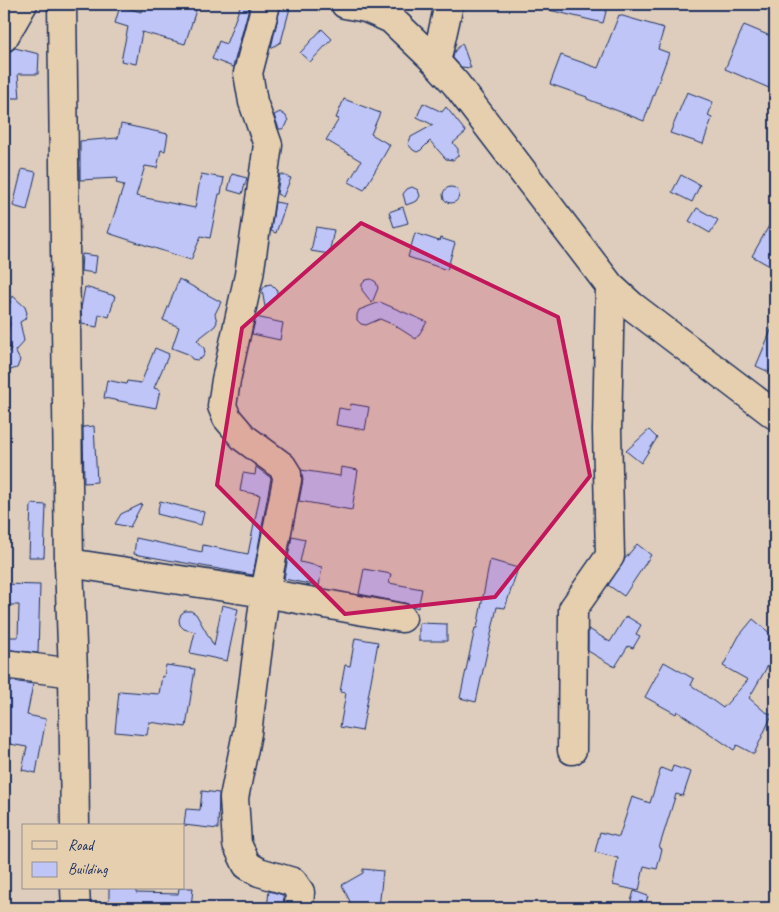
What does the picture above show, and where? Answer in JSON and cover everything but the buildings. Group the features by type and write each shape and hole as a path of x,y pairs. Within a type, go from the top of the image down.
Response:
{"street":[{"path":"4,37 23,4"},
{"path":"62,4 69,563 75,824"},
{"path":"266,4 248,73 253,102 268,145 249,275 222,406 227,418 244,438 282,466 288,480 265,593 247,733 234,798 238,844 247,865 259,872 294,882 300,892 299,908"},
{"path":"436,62 449,4"},
{"path":"360,5 392,18 462,91 610,286 632,306 775,415"},
{"path":"572,750 573,609 610,556 607,430 610,286"},
{"path":"69,563 265,593 402,618"},
{"path":"4,664 73,673"},
{"path":"75,890 76,908"}],"highlighted area":[{"path":"361,223 558,317 590,476 495,597 345,614 217,485 242,328"}]}
